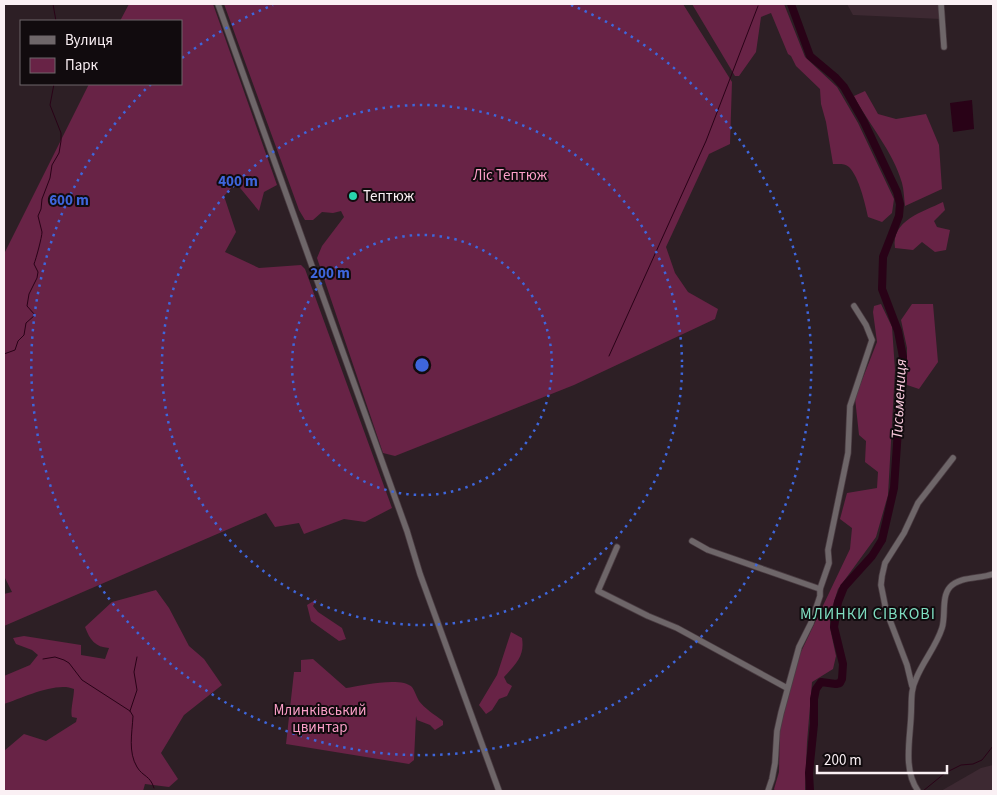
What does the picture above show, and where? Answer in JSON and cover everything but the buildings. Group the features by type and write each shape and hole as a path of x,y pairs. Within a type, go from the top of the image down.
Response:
{"street":[{"path":"218,4 499,791"},
{"path":"941,4 944,47"},
{"path":"768,791 775,763 777,731 787,688 799,647 811,623 829,563 828,550 848,453 850,406 872,340 854,306"},
{"path":"917,790 910,767 908,747 913,688 908,665 886,610 881,585 885,563 904,533 918,504 952,458"},
{"path":"692,541 708,550 820,589"},
{"path":"617,547 598,591 677,628 787,688"},
{"path":"913,688 943,626 948,590 953,585 965,580 993,574"}],"shaded area":[{"path":"847,4 939,4 941,19 853,15"},
{"path":"972,100 974,129 953,132 950,103"},
{"path":"993,765 993,791 941,791 981,768"}],"green space":[{"path":"129,4 213,4 277,185 264,192 259,211 236,183 224,196 236,232 225,252 259,268 301,265 305,269 392,508 365,522 344,519 304,534 299,523 275,527 266,513 4,626 4,594 12,592 4,576 4,254 88,85 182,85 182,20 121,20"},
{"name":"Ліс Тептюж","path":"224,4 683,4 732,82 730,144 709,154 666,247 675,273 688,292 718,309 715,319 574,385 395,456 383,453 317,258 322,246 344,217 341,211 333,213 322,212 313,220 305,220 299,210"},
{"path":"692,4 784,4 805,57 837,87 858,123 894,199 892,213 882,222 868,217 861,190 853,171 846,165 833,164 821,104 820,89 796,66 788,54 771,13 761,17 756,52 739,76 735,76"},
{"path":"865,91 878,114 896,119 926,114 939,145 942,189 905,206 902,183 893,160 854,96"},
{"path":"943,202 945,210 934,221 937,227 950,230 946,250 935,252 922,242 913,250 895,248 895,238 903,224 910,218"},
{"path":"881,304 892,327 895,370 888,495 876,537 838,589 830,614 830,628 836,656 833,669 812,682 805,791 775,791 779,772 780,721 799,656 850,549 852,528 840,519 847,493 877,488 878,472 865,462 866,441 859,435 855,398 877,342 873,312 874,306"},
{"path":"912,304 933,304 938,362 919,389 907,385 907,348 901,320"},
{"path":"156,590 169,608 189,646 204,659 222,685 184,715 161,753 178,779 169,787 145,784 143,791 4,791 4,751 24,734 46,741 76,722 77,718 72,717 74,689 67,687 39,691 4,704 4,676 30,665 38,655 32,650 16,644 13,638 24,636 81,645 81,655 105,659 109,648 94,642 85,627 112,602"},
{"path":"317,599 313,606 318,612 342,628 346,639 339,641 311,621 307,605"},
{"path":"511,632 522,638 523,644 519,659 504,677 507,683 512,686 507,696 499,699 492,710 486,714 479,705 497,675"},
{"name":"Млинківський цвинтар","path":"313,659 346,688 390,682 407,684 412,687 421,704 443,721 443,725 435,730 430,725 417,720 416,716 414,760 409,764 286,744 294,672 301,672 301,660"}],"waterway":[{"path":"53,4 56,20"},
{"name":"Тисьмениця","path":"791,4 810,56 844,87 864,122 897,192 900,204 899,216 883,257 882,289 898,331 903,357 894,488 882,540 872,556 844,587 838,602 834,627 843,664 842,679 840,683 836,684 821,682 816,689 809,773 810,791"},
{"path":"609,356 706,141 758,6"},
{"path":"4,354 15,350 18,341 24,335 26,323 35,315 27,306 29,294 38,272 34,264 42,232 38,216 50,178 52,165 59,153 61,141 61,133 50,105 54,85"},
{"path":"43,659 55,657 64,660 69,663 82,680 130,711 133,716 132,755 137,767 154,788"},
{"path":"130,711 137,690 134,672 137,657"},
{"path":"923,791 945,773 961,765 973,764 982,760 993,746"}],"place":[{"name":"Тептюж","path":"353,196"}],"district":[{"name":"МЛИНКИ СІВКОВІ","path":"868,614"}]}
